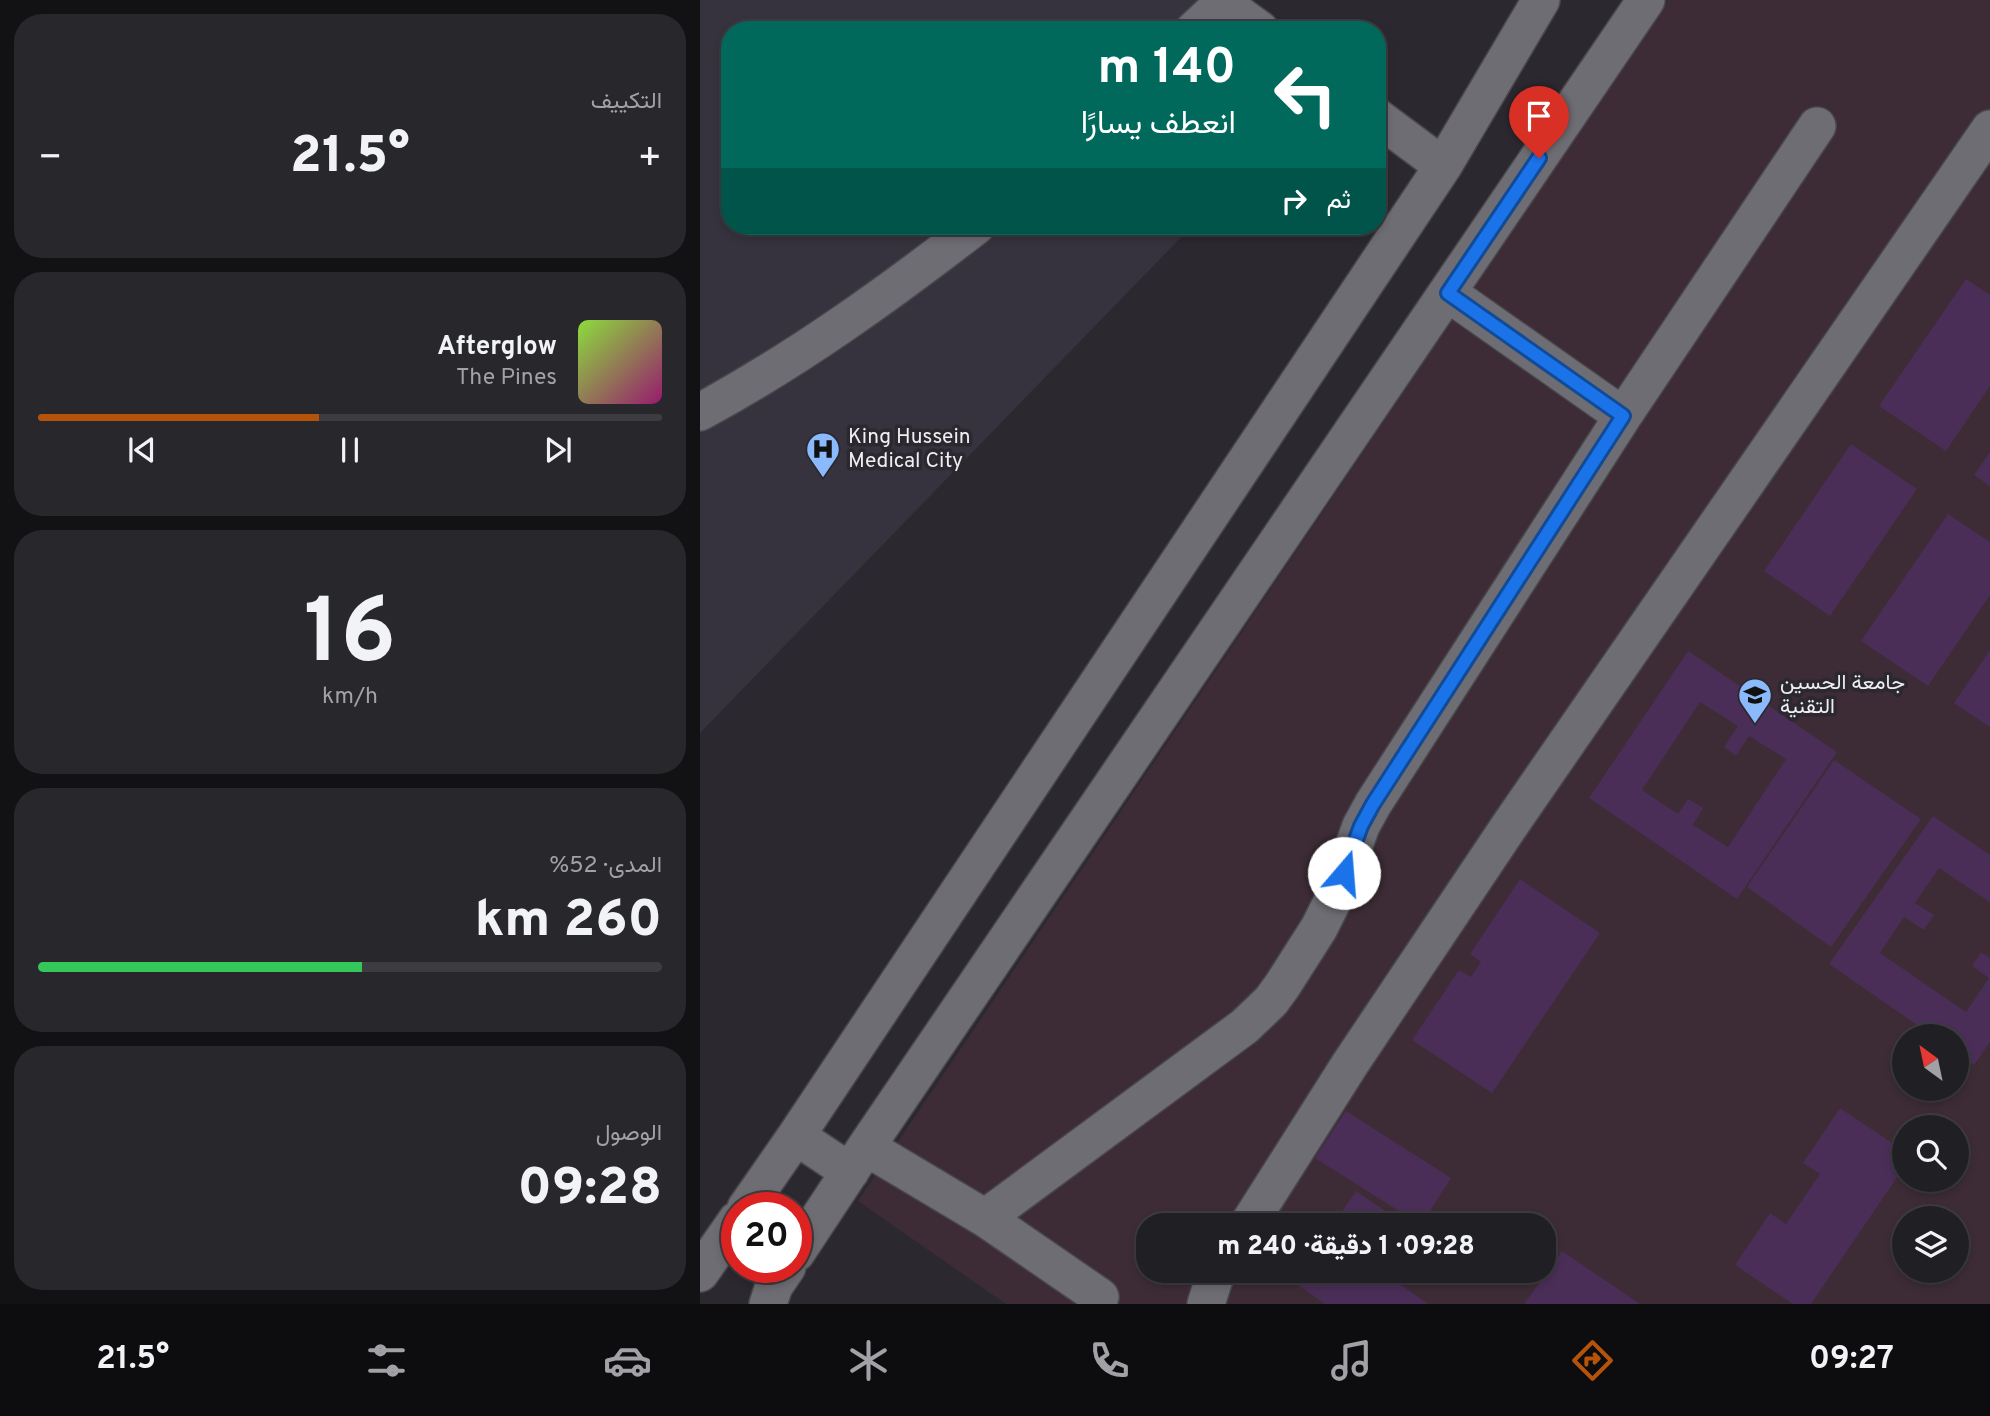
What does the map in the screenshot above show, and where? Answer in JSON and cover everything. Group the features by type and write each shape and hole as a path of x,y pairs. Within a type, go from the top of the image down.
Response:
{"lane":[{"path":"757,1192 1443,166 1541,0"},
{"path":"812,1229 1646,0"},
{"path":"1204,21 1223,3 1247,21"},
{"path":"1386,124 1443,166"},
{"path":"985,1218 1245,1026 1271,1000 1292,971 1329,908 1361,826 1373,804 1623,416 1817,126"},
{"path":"1256,1213 1350,1064 1502,836 1990,129"},
{"path":"700,412 851,318 964,235"},
{"path":"1448,293 1623,416"},
{"path":"796,1136 858,1159 985,1218 1100,1297"},
{"path":"700,1273 721,1243"},
{"path":"768,1304 776,1283"},
{"path":"1206,1304 1213,1283"}],"shaded area":[{"name":"King Hussein Medical City","path":"700,0 1223,0 1220,21 721,21 721,235 1183,235 700,733"},
{"path":"1668,0 1990,0 1990,1304 1006,1304 858,1201"}],"building":[{"path":"1966,279 1990,295 1990,386 1946,451 1879,406"},
{"path":"1851,444 1917,489 1830,616 1764,571"},
{"path":"1990,452 1990,486 1974,475"},
{"path":"1948,514 1990,542 1990,595 1928,686 1861,641"},
{"path":"1990,650 1990,727 1954,703"},
{"path":"1688,651 1837,752 1737,899 1589,798","holes":["1700,702 1738,726 1724,747 1736,756 1749,736 1786,759 1728,847 1693,825 1703,808 1688,799 1678,814 1642,790"]},
{"path":"1834,760 1921,819 1831,947 1747,887"},
{"path":"1933,816 1990,855 1990,902 1939,868 1915,903 1934,915 1924,930 1904,917 1880,953 1966,1012 1989,978 1972,966 1981,952 1990,958 1990,1042 1974,1065 1969,1062 1969,1024 1916,1024 1829,964"},
{"path":"1520,879 1600,933 1492,1093 1412,1040 1459,970 1471,977 1481,962 1470,954"},
{"path":"1840,1108 1892,1143 1892,1185 1811,1304 1793,1304 1735,1265 1770,1213 1786,1224 1820,1174 1803,1163"},
{"path":"1346,1111 1451,1178 1429,1213 1402,1213 1315,1158"},
{"path":"1356,1191 1388,1213 1341,1213"},
{"path":"1562,1251 1640,1304 1524,1304 1539,1283 1556,1283 1556,1259"},
{"path":"1295,1283 1398,1283 1428,1304 1325,1304"}],"place":[{"name":"King Hussein Medical City","path":"823,479"},
{"name":"جامعة الحسين التقنية","path":"1755,725"}],"route":[{"path":"1344,873 1351,849 1373,804 1623,416 1448,293 1539,158"}]}
